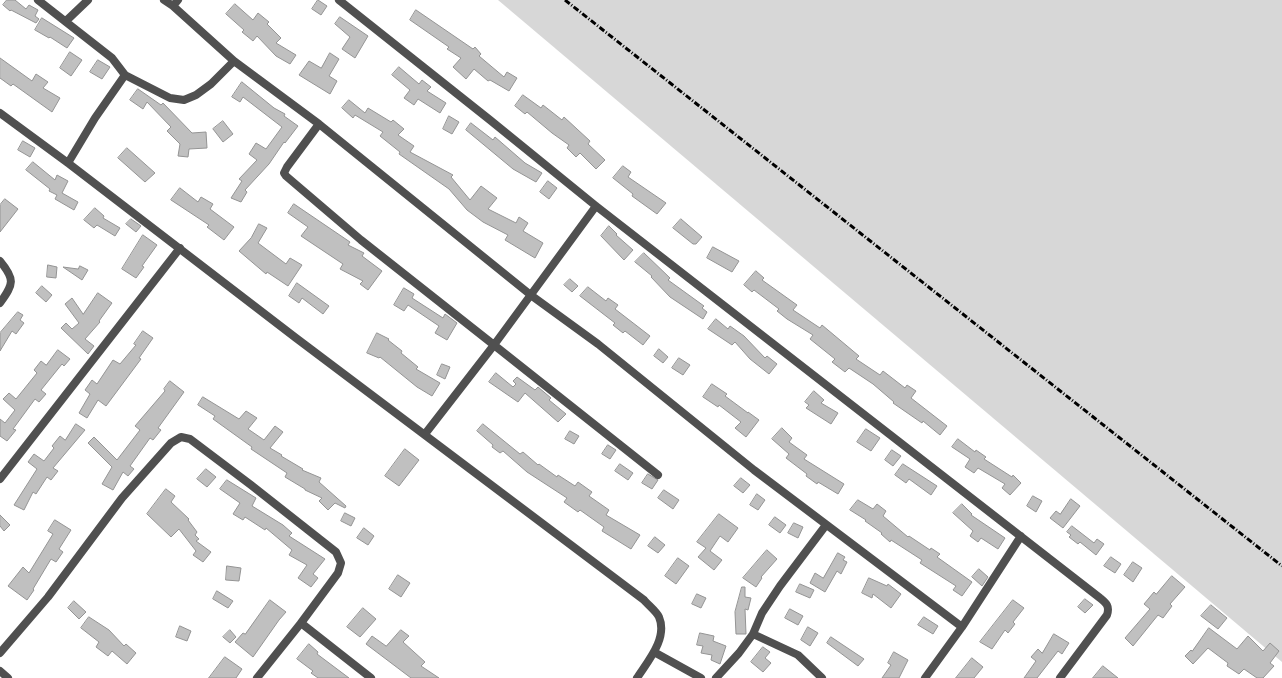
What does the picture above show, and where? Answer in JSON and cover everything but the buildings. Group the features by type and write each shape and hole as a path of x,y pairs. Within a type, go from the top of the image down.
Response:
{"street":[{"path":"38,0 112,58 125,75 170,98 184,100 196,95 211,84 234,61"},
{"path":"66,21 88,0"},
{"path":"164,0 176,3 234,61 319,124 532,296 598,344 754,470 962,627"},
{"path":"339,0 596,206 1107,604 1109,609 1102,622 1060,678"},
{"path":"68,163 95,118 125,75"},
{"path":"0,113 644,600 658,617 661,637 654,652 637,678"},
{"path":"319,124 287,167 284,173 286,176 361,240 658,475"},
{"path":"425,434 532,296 596,206"},
{"path":"0,479 180,248"},
{"path":"0,260 10,273 11,280 8,293 0,303"},
{"path":"0,653 48,597 122,498 171,443 181,437 190,439 251,485 336,552 341,563 338,573 301,624 257,678"},
{"path":"716,678 739,653 753,634 762,613 780,586 826,525"},
{"path":"925,678 962,627 1021,536"},
{"path":"301,624 371,678"},
{"path":"753,634 798,655 822,678"},
{"path":"654,652 701,678"},
{"path":"0,671 8,678"}],"shaded area":[{"path":"498,0 1282,0 1282,662"}],"railway":[{"path":"565,0 1282,566"}]}
